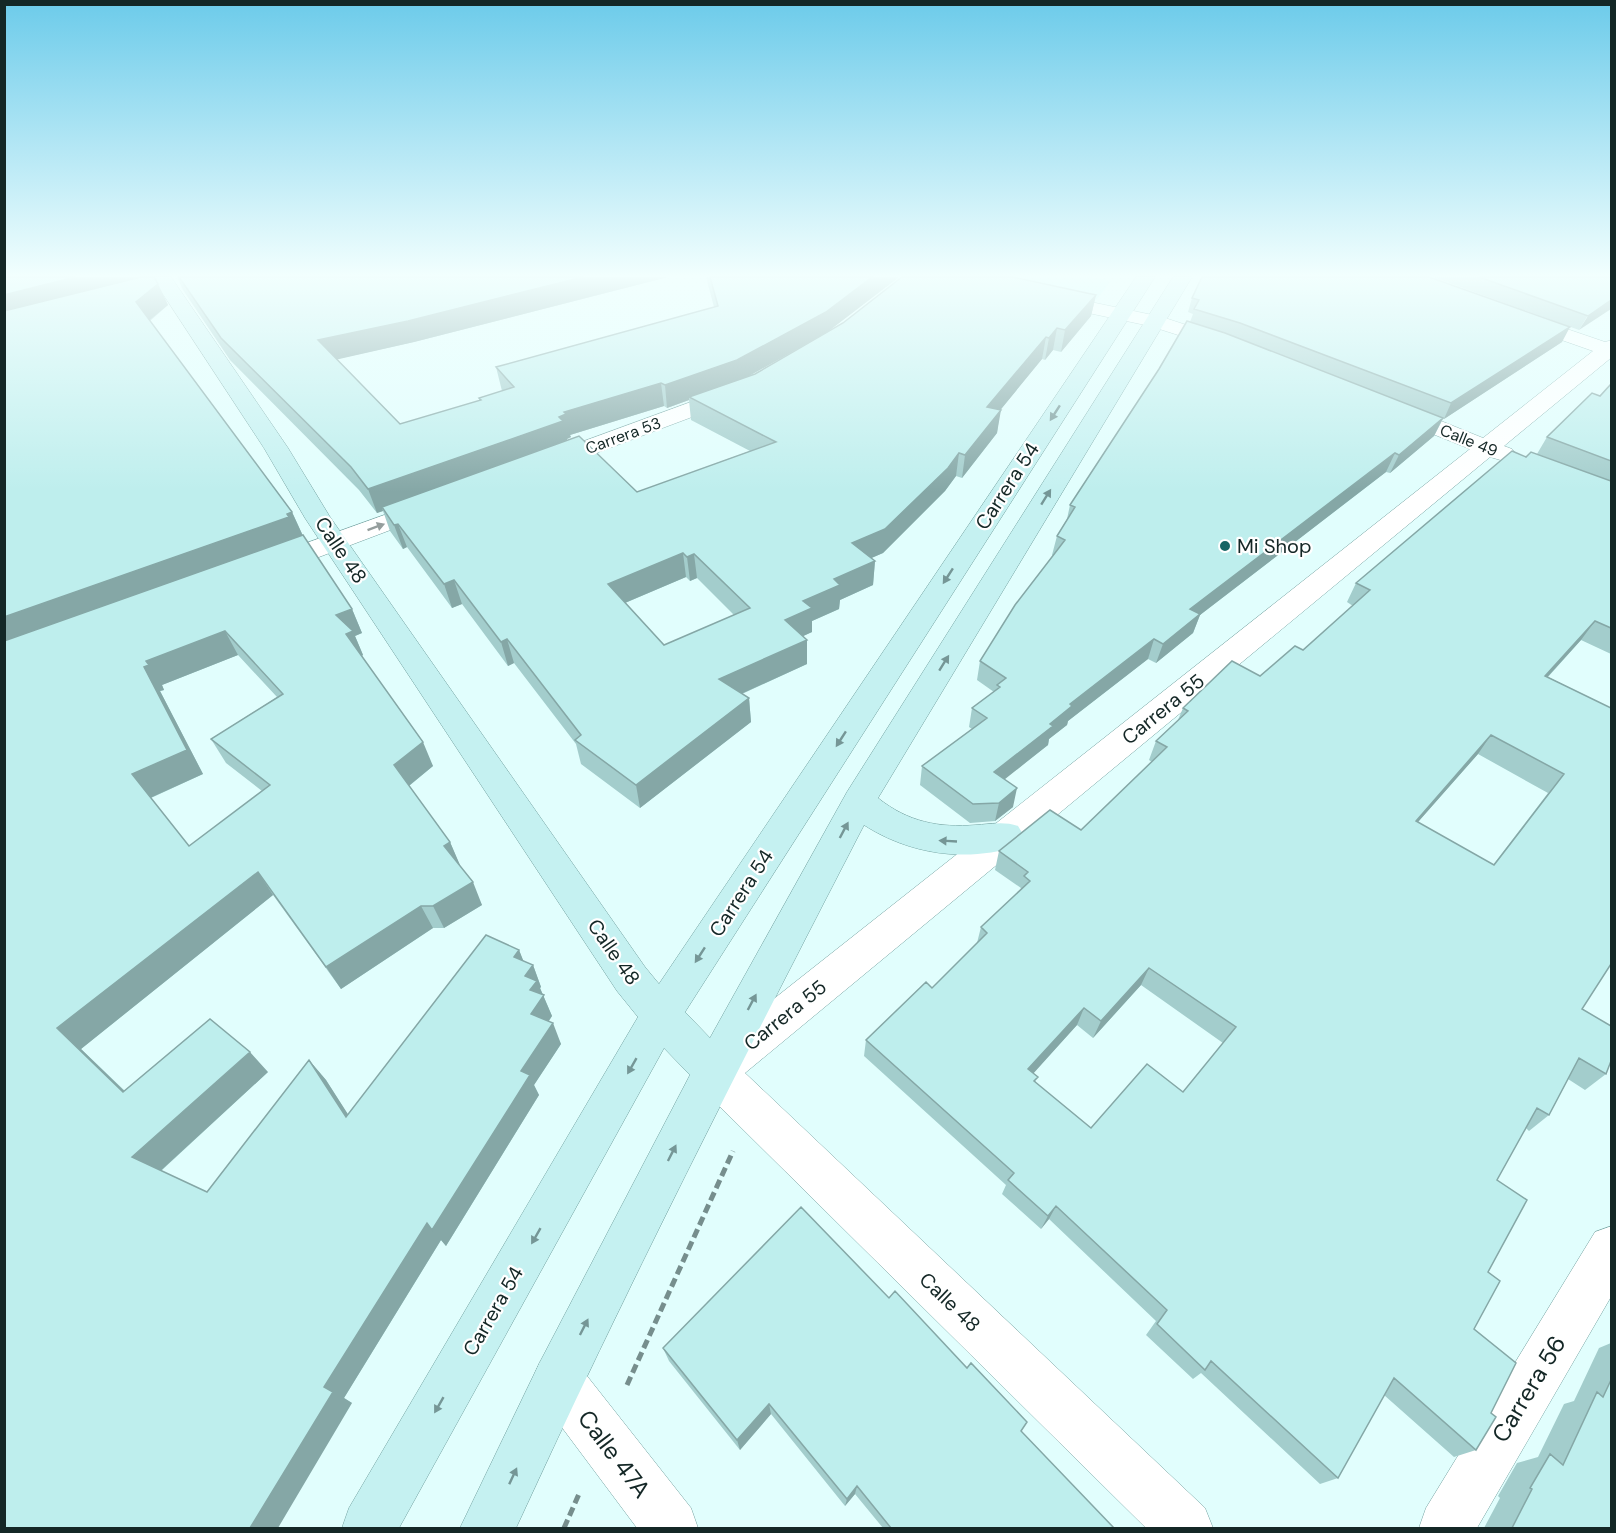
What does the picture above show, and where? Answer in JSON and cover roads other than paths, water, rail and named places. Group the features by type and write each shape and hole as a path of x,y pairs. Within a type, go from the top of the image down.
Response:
{"main road":[{"name":"Calle 48","path":"209,349 276,448 335,542 631,979 714,1072"},
{"name":"Carrera 54","path":"369,1528 661,1015 1097,349"},
{"name":"Carrera 54","path":"488,1528 558,1380 714,1072 859,801 1138,349"},
{"path":"859,801 887,823 925,838 965,841 1006,836"}],"street":[{"path":"1235,349 1248,353"},
{"name":"Carrera 55","path":"714,1072 1610,349"},
{"name":"Carrera 53","path":"524,472 756,384"},
{"name":"Calle 49","path":"1378,404 1529,463"},
{"path":"247,574 446,501"},
{"name":"Calle 48","path":"714,1072 1185,1528"},
{"name":"Carrera 56","path":"1446,1528 1611,1249"},
{"name":"Calle 47A","path":"558,1380 671,1528"}],"place":[{"name":"Mi Shop","path":"1225,546"}]}
